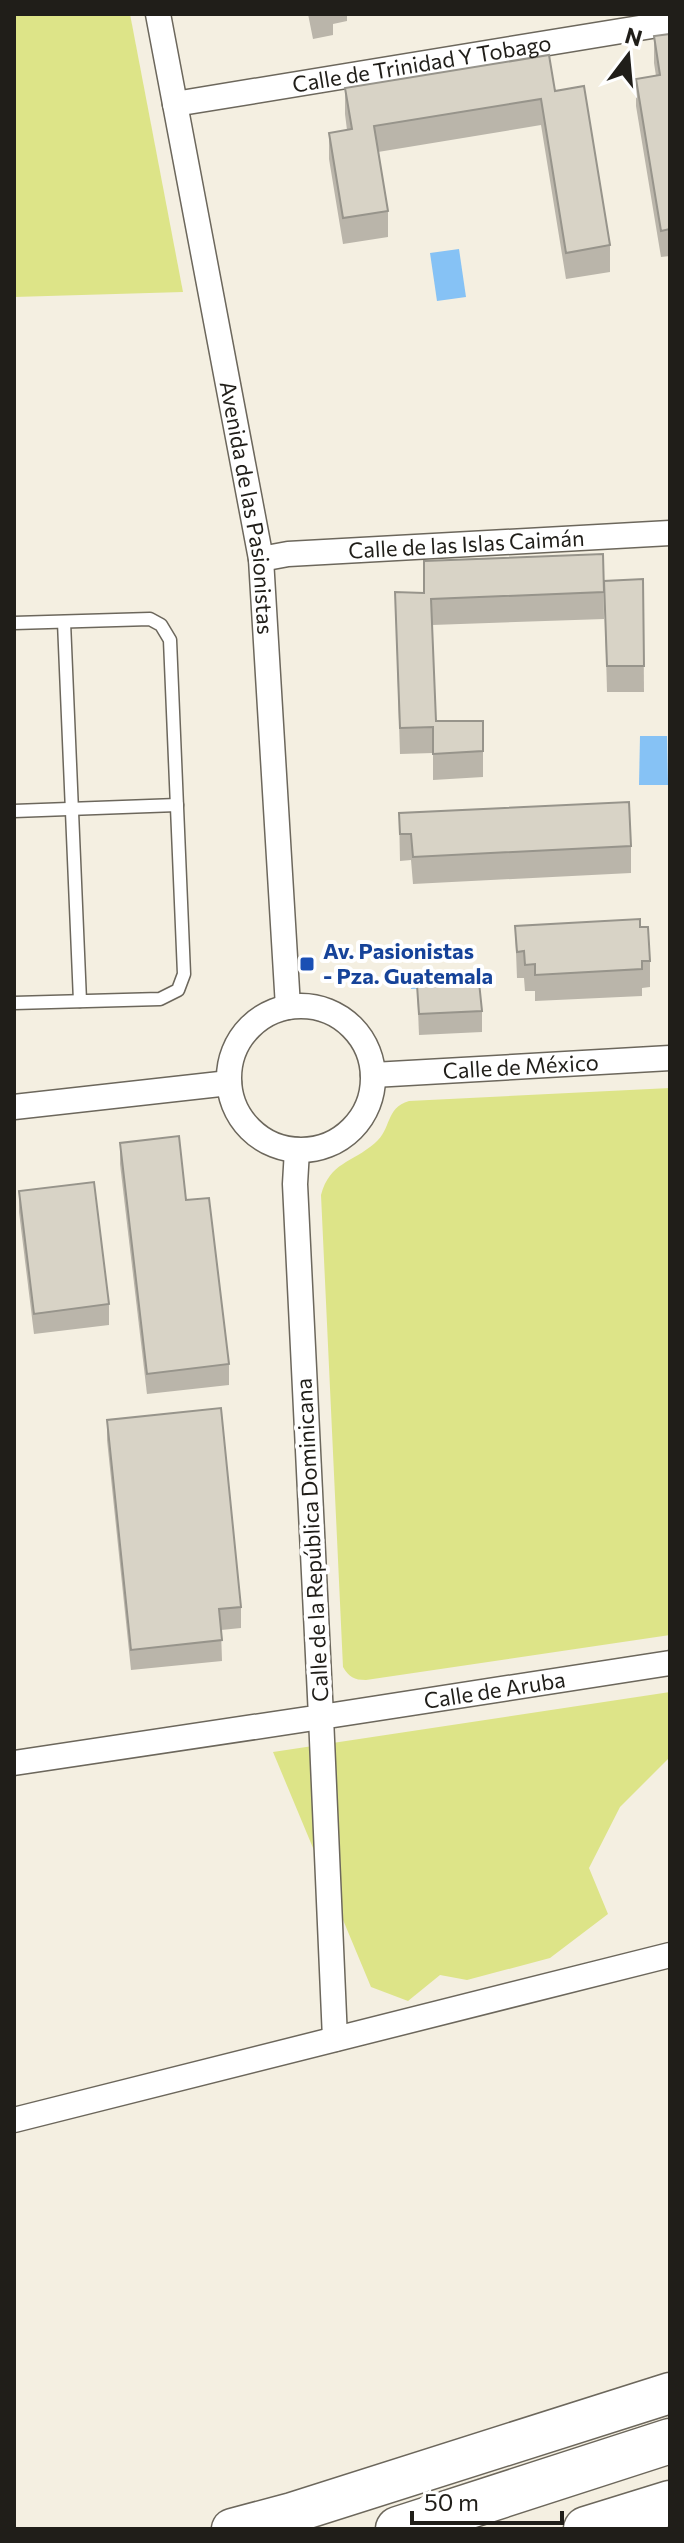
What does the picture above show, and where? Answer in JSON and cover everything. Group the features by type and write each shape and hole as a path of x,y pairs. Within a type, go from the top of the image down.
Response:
{"highway":[{"path":"232,2529 292,2513 670,2393"},
{"path":"398,2529 670,2441"},
{"path":"586,2529 670,2503"},
{"path":"249,2529 292,2513"}],"street":[{"name":"Avenida de las Pasionistas","path":"158,14 261,559 288,1007"},
{"name":"Calle de Trinidad Y Tobago","path":"175,104 670,23"},
{"name":"Calle de las Islas Caimán","path":"261,559 288,554 670,533"},
{"path":"288,1007 313,1007 336,1015 355,1030 368,1051 373,1075 370,1099 360,1120 342,1137 321,1147 297,1150 276,1146 258,1136 243,1121 233,1103 229,1083 231,1062 238,1042 251,1026 269,1013 288,1007"},
{"name":"Calle de México","path":"373,1075 670,1058"},
{"path":"14,1107 229,1083"},
{"name":"Calle de la República Dominicana","path":"14,1763 321,1717 295,1184 297,1150"},
{"name":"Calle de Aruba","path":"321,1717 670,1663"},
{"path":"321,1717 335,2039"},
{"path":"14,2120 670,1955"}],"lane":[{"path":"14,623 150,619 161,625 170,640 184,974 178,990 160,999 14,1003"},
{"path":"64,622 80,1001"},
{"path":"14,811 177,805"}],"green space":[{"path":"14,14 130,14 183,292 14,297"},
{"path":"670,1088 670,1635 366,1680 352,1677 343,1667 321,1195 325,1184 336,1169 375,1143 396,1109 409,1101"},
{"path":"670,1692 670,1757 620,1807 589,1868 608,1914 550,1958 467,1980 440,1975 408,2001 371,1987 273,1752"}],"water":[{"path":"459,249 466,297 437,301 430,253"},
{"path":"640,736 667,736 668,785 639,785"},
{"path":"465,971 466,987 411,989 410,972"}],"building":[{"path":"670,34 670,229 661,231 636,79 660,75 654,36"},
{"path":"549,55 555,91 584,86 610,245 566,253 541,99 374,126 388,211 343,218 329,133 352,129 345,88"},
{"path":"603,554 604,592 431,599 436,721 483,721 483,751 433,754 433,727 400,728 395,592 424,593 424,561"},
{"path":"643,579 644,666 607,666 604,581"},
{"path":"629,802 631,846 413,857 411,834 400,834 399,813"},
{"path":"640,919 640,927 648,927 650,961 642,961 642,969 535,975 535,964 525,965 524,951 517,952 515,926"},
{"path":"479,982 482,1011 419,1014 417,985"},
{"path":"179,1136 186,1200 209,1198 229,1364 147,1374 120,1143"},
{"path":"94,1182 109,1304 34,1314 19,1191"},
{"path":"221,1408 241,1607 219,1609 222,1640 131,1650 107,1420"}],"place":[{"name":"Av. Pasionistas - Pza. Guatemala","path":"307,964"}]}
